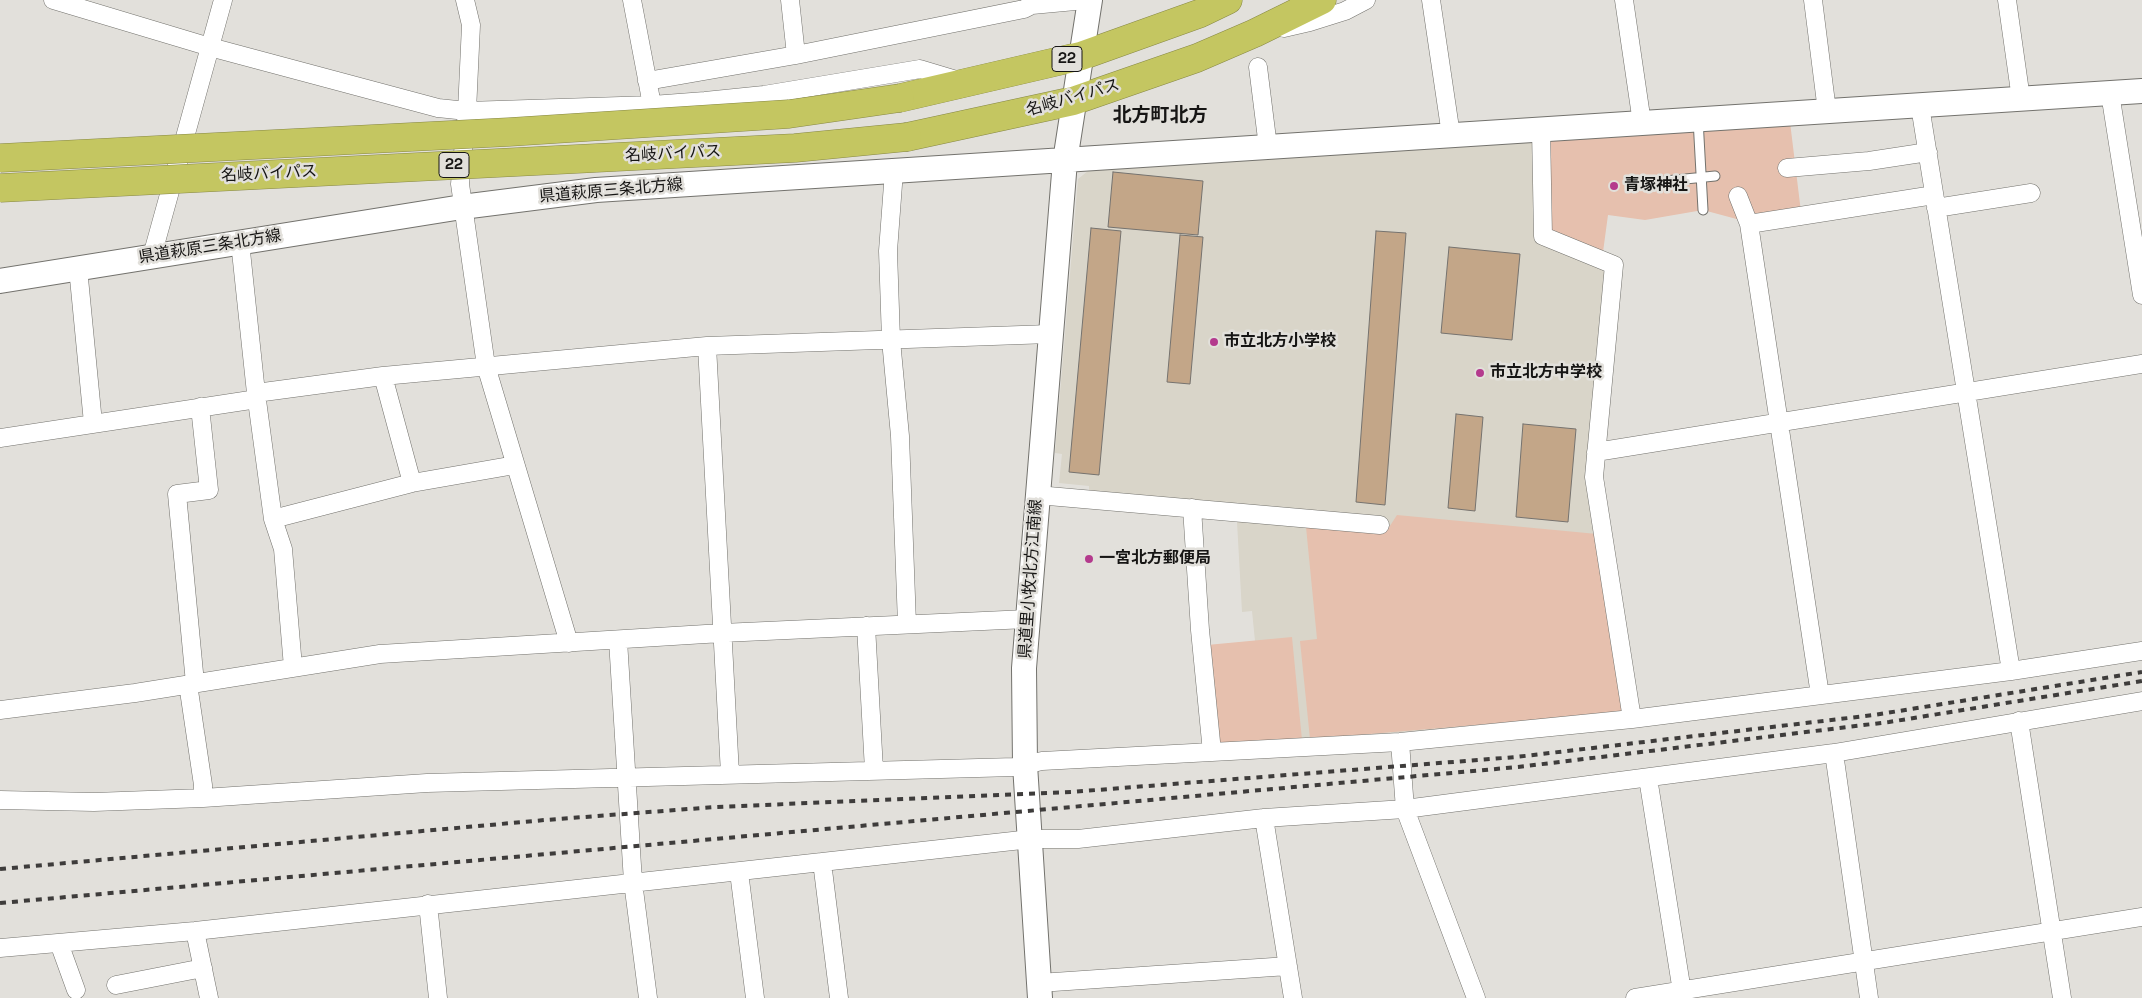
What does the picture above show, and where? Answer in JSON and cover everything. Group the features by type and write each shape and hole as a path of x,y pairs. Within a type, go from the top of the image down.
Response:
{"highway":[{"name":"名岐バイパス","path":"0,158 509,132 789,114 900,98 1080,56 1201,13 1228,0"},
{"name":"名岐バイパス","path":"0,188 795,148 907,137 1073,101 1197,58 1255,33 1322,0"}],"main road":[{"path":"1064,161 1088,0"},
{"name":"県道萩原三条北方線","path":"0,281 462,206 596,190 2142,91"},
{"name":"県道里小牧北方江南線","path":"1040,990 1023,722 1026,619 1064,161"}],"street":[{"path":"53,0 210,47 438,108 467,111 652,105 764,95 920,69 968,83"},
{"path":"152,256 223,0"},
{"path":"465,0 471,25 467,111 460,184 486,366 569,642"},
{"path":"632,0 652,105"},
{"path":"790,0 796,55"},
{"path":"646,81 796,55 1024,9 1032,3 1088,0"},
{"path":"1255,33 1310,22 1345,11 1366,0"},
{"path":"1431,0 1451,135"},
{"path":"1624,0 1642,123"},
{"path":"1813,0 1827,110"},
{"path":"2007,0 2021,99"},
{"path":"1258,67 1268,147"},
{"path":"2110,93 2142,295"},
{"path":"1920,106 2011,671"},
{"path":"1541,129 1543,236 1614,265 1594,477 1632,718"},
{"path":"1787,168 1870,161 1928,152"},
{"path":"894,171 888,251 891,340 900,436 907,624"},
{"path":"1749,224 1935,202 2031,193"},
{"path":"1738,196 1749,224 1820,695"},
{"path":"240,242 256,396 273,519 283,550 293,667"},
{"path":"78,268 93,423"},
{"path":"0,438 200,408 256,396 383,376 707,346 1050,334"},
{"path":"707,346 730,774"},
{"path":"1596,452 2142,364"},
{"path":"383,376 412,483"},
{"path":"200,408 209,490 177,494 191,683 203,798"},
{"path":"273,519 412,483 515,465"},
{"path":"1037,495 1380,525"},
{"path":"1192,508 1200,630 1212,752"},
{"path":"0,710 135,692 380,654 722,633 1026,619"},
{"path":"866,626 874,770"},
{"path":"618,640 633,882 648,998"},
{"path":"0,800 94,802 203,798 426,784 1025,765 1042,761 1400,742 1632,718 1820,695 2011,671 2142,651"},
{"path":"0,948 195,931 1031,839 1078,839 1264,818 1406,809 1834,753 2142,701"},
{"path":"2019,721 2062,998"},
{"path":"1400,742 1406,809 1476,998"},
{"path":"1834,753 1869,998"},
{"path":"1648,778 1682,995"},
{"path":"1264,818 1293,998"},
{"path":"822,862 839,998"},
{"path":"739,872 755,998"},
{"path":"428,904 438,998"},
{"path":"1635,998 1682,995 1863,960 2142,917"},
{"path":"195,931 209,998"},
{"path":"59,943 76,990"},
{"path":"1040,990 1288,966"},
{"path":"116,985 203,968"}],"lane":[{"path":"1698,119 1703,210"},
{"path":"1636,184 1715,176"}],"shaded area":[{"path":"1790,122 1801,212 1744,221 1703,210 1645,220 1608,215 1603,252 1553,233 1550,227 1549,140"},
{"path":"1534,142 1535,240 1606,269 1597,534 1459,728 1218,745 1255,641 1252,611 1242,612 1236,504 1089,492 1089,486 1059,483 1062,454 1055,453 1078,179 1088,171"},
{"path":"1397,515 1597,534 1625,707 1620,713 1310,739 1300,641 1317,639 1306,527 1386,532"},
{"path":"1292,637 1302,740 1218,745 1207,645"}],"building":[{"path":"1113,172 1203,181 1198,235 1108,227"},
{"path":"1091,228 1121,231 1099,475 1069,472"},
{"path":"1376,231 1406,233 1385,505 1356,502"},
{"path":"1180,235 1203,237 1190,384 1167,382"},
{"path":"1449,247 1520,254 1512,340 1441,333"},
{"path":"1456,414 1483,417 1475,511 1448,508"},
{"path":"1523,424 1576,429 1568,522 1516,517"}],"railway":[{"path":"0,869 545,820 715,807 1071,792 1516,757 1874,715 2142,672"},
{"path":"0,903 1518,767 1889,722 2142,681"}],"place":[{"name":"青塚神社","path":"1614,186"},
{"name":"市立北方小学校","path":"1214,342"},
{"name":"市立北方中学校","path":"1480,373"},
{"name":"一宮北方郵便局","path":"1089,559"}],"district":[{"name":"北方町北方","path":"1160,116"}]}
